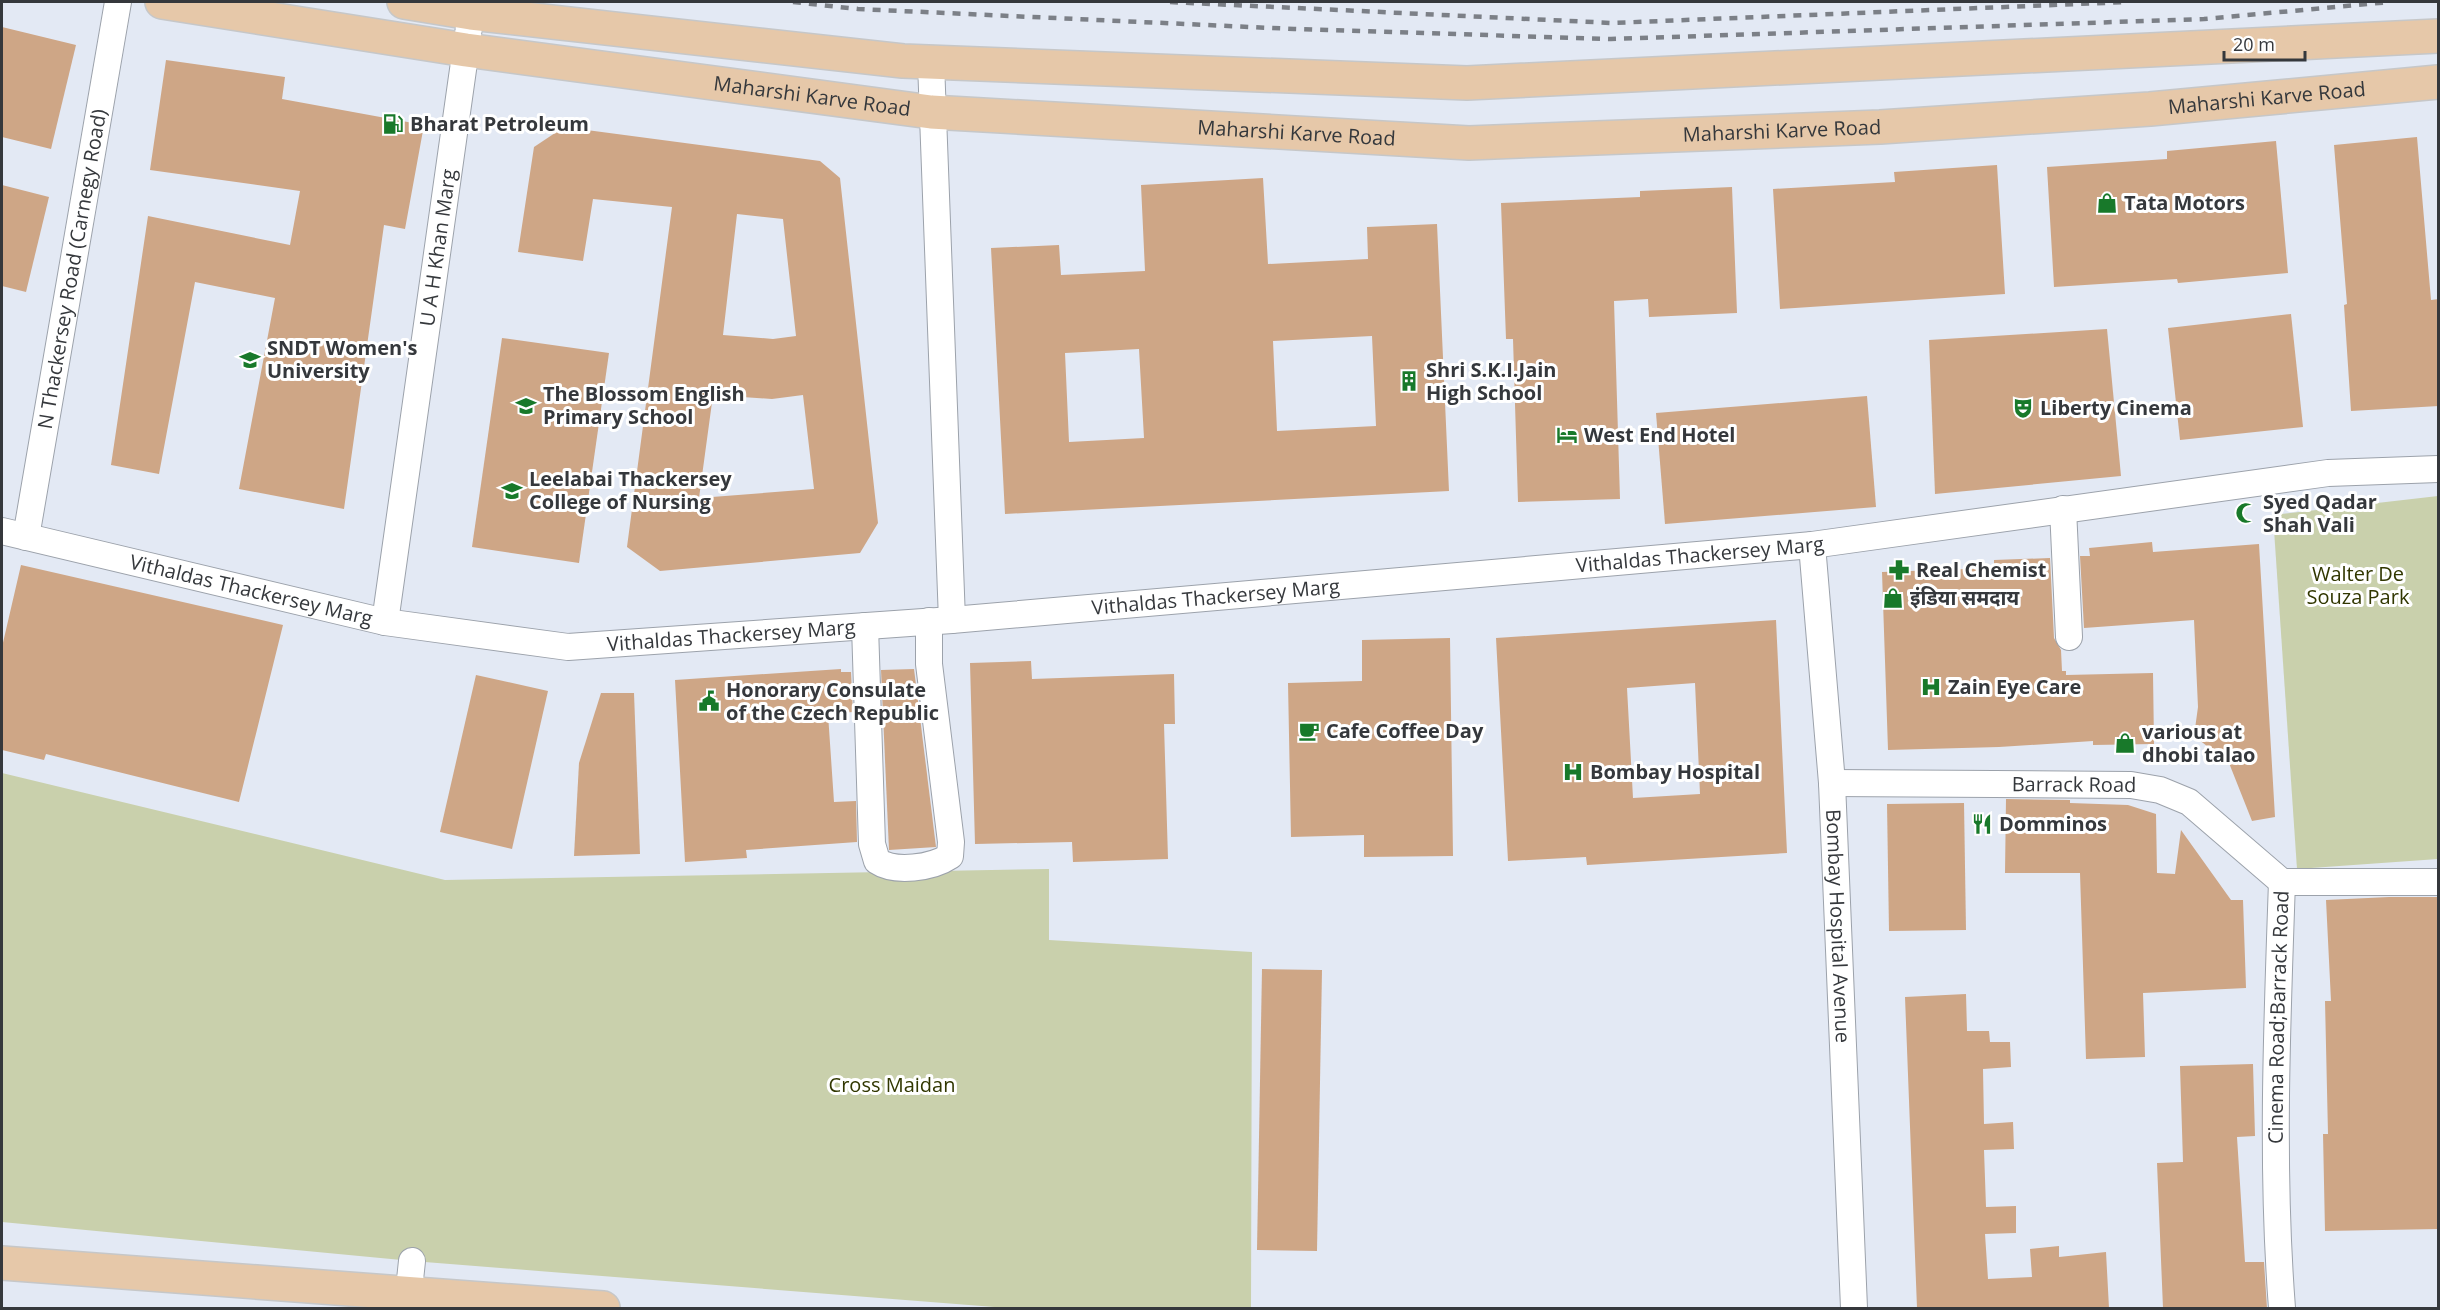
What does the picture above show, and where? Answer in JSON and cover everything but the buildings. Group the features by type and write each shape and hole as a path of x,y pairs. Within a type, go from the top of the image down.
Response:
{"main road":[{"name":"Maharshi Karve Road","path":"162,2 466,50 931,111 1469,143 1880,127 2150,109 2439,82"},
{"path":"404,2 471,13 931,63 1467,83 2439,36"},
{"path":"2,1263 409,1287 603,1308"}],"street":[{"name":"N Thackersey Road (Carnegy Road)","path":"26,537 118,2"},
{"name":"U A H Khan Marg","path":"385,622 471,13"},
{"path":"865,626 872,844 877,861 892,867 935,864 950,856 951,842 930,664 941,621 931,63"},
{"name":"Vithaldas Thackersey Marg","path":"2,531 385,622 568,647 941,621 1812,544 2328,473 2439,469"},
{"path":"2063,509 2069,637"},
{"name":"Bombay Hospital Avenue","path":"1812,544 1832,783 1854,1308"},
{"name":"Barrack Road","path":"1832,783 2131,785 2160,790 2189,801 2282,882"},
{"name":"Cinema Road;Barrack Road","path":"2282,1308 2278,1254 2277,1038 2282,882 2439,882"}],"green space":[{"name":"Walter De Souza Park","path":"2438,496 2438,859 2297,869 2273,515"},
{"name":"Cross Maidan","path":"2,773 445,880 1049,869 1049,940 1252,952 1251,1308 1007,1308 412,1261 2,1222"}],"railway":[{"path":"793,2 858,9 1294,29 1611,39 2204,19 2390,2"},
{"path":"1170,2 1612,23 2127,2"}],"place":[{"name":"Bharat Petroleum","path":"393,124"},
{"name":"Tata Motors","path":"2107,203"},
{"name":"SNDT Women's University","path":"250,360"},
{"name":"Shri S.K.I.Jain High School","path":"1409,381"},
{"name":"The Blossom English Primary School","path":"526,406"},
{"name":"Liberty Cinema","path":"2023,408"},
{"name":"West End Hotel","path":"1567,435"},
{"name":"Leelabai Thackersey College of Nursing","path":"512,491"},
{"name":"Syed Qadar Shah Vali","path":"2246,513"},
{"name":"Real Chemist","path":"1899,570"},
{"name":"इंडिया समदाय","path":"1893,598"},
{"name":"Zain Eye Care","path":"1931,687"},
{"name":"Honorary Consulate of the Czech Republic","path":"709,701"},
{"name":"Cafe Coffee Day","path":"1309,731"},
{"name":"various at dhobi talao","path":"2125,743"},
{"name":"Bombay Hospital","path":"1573,772"},
{"name":"Domminos","path":"1982,824"}]}
